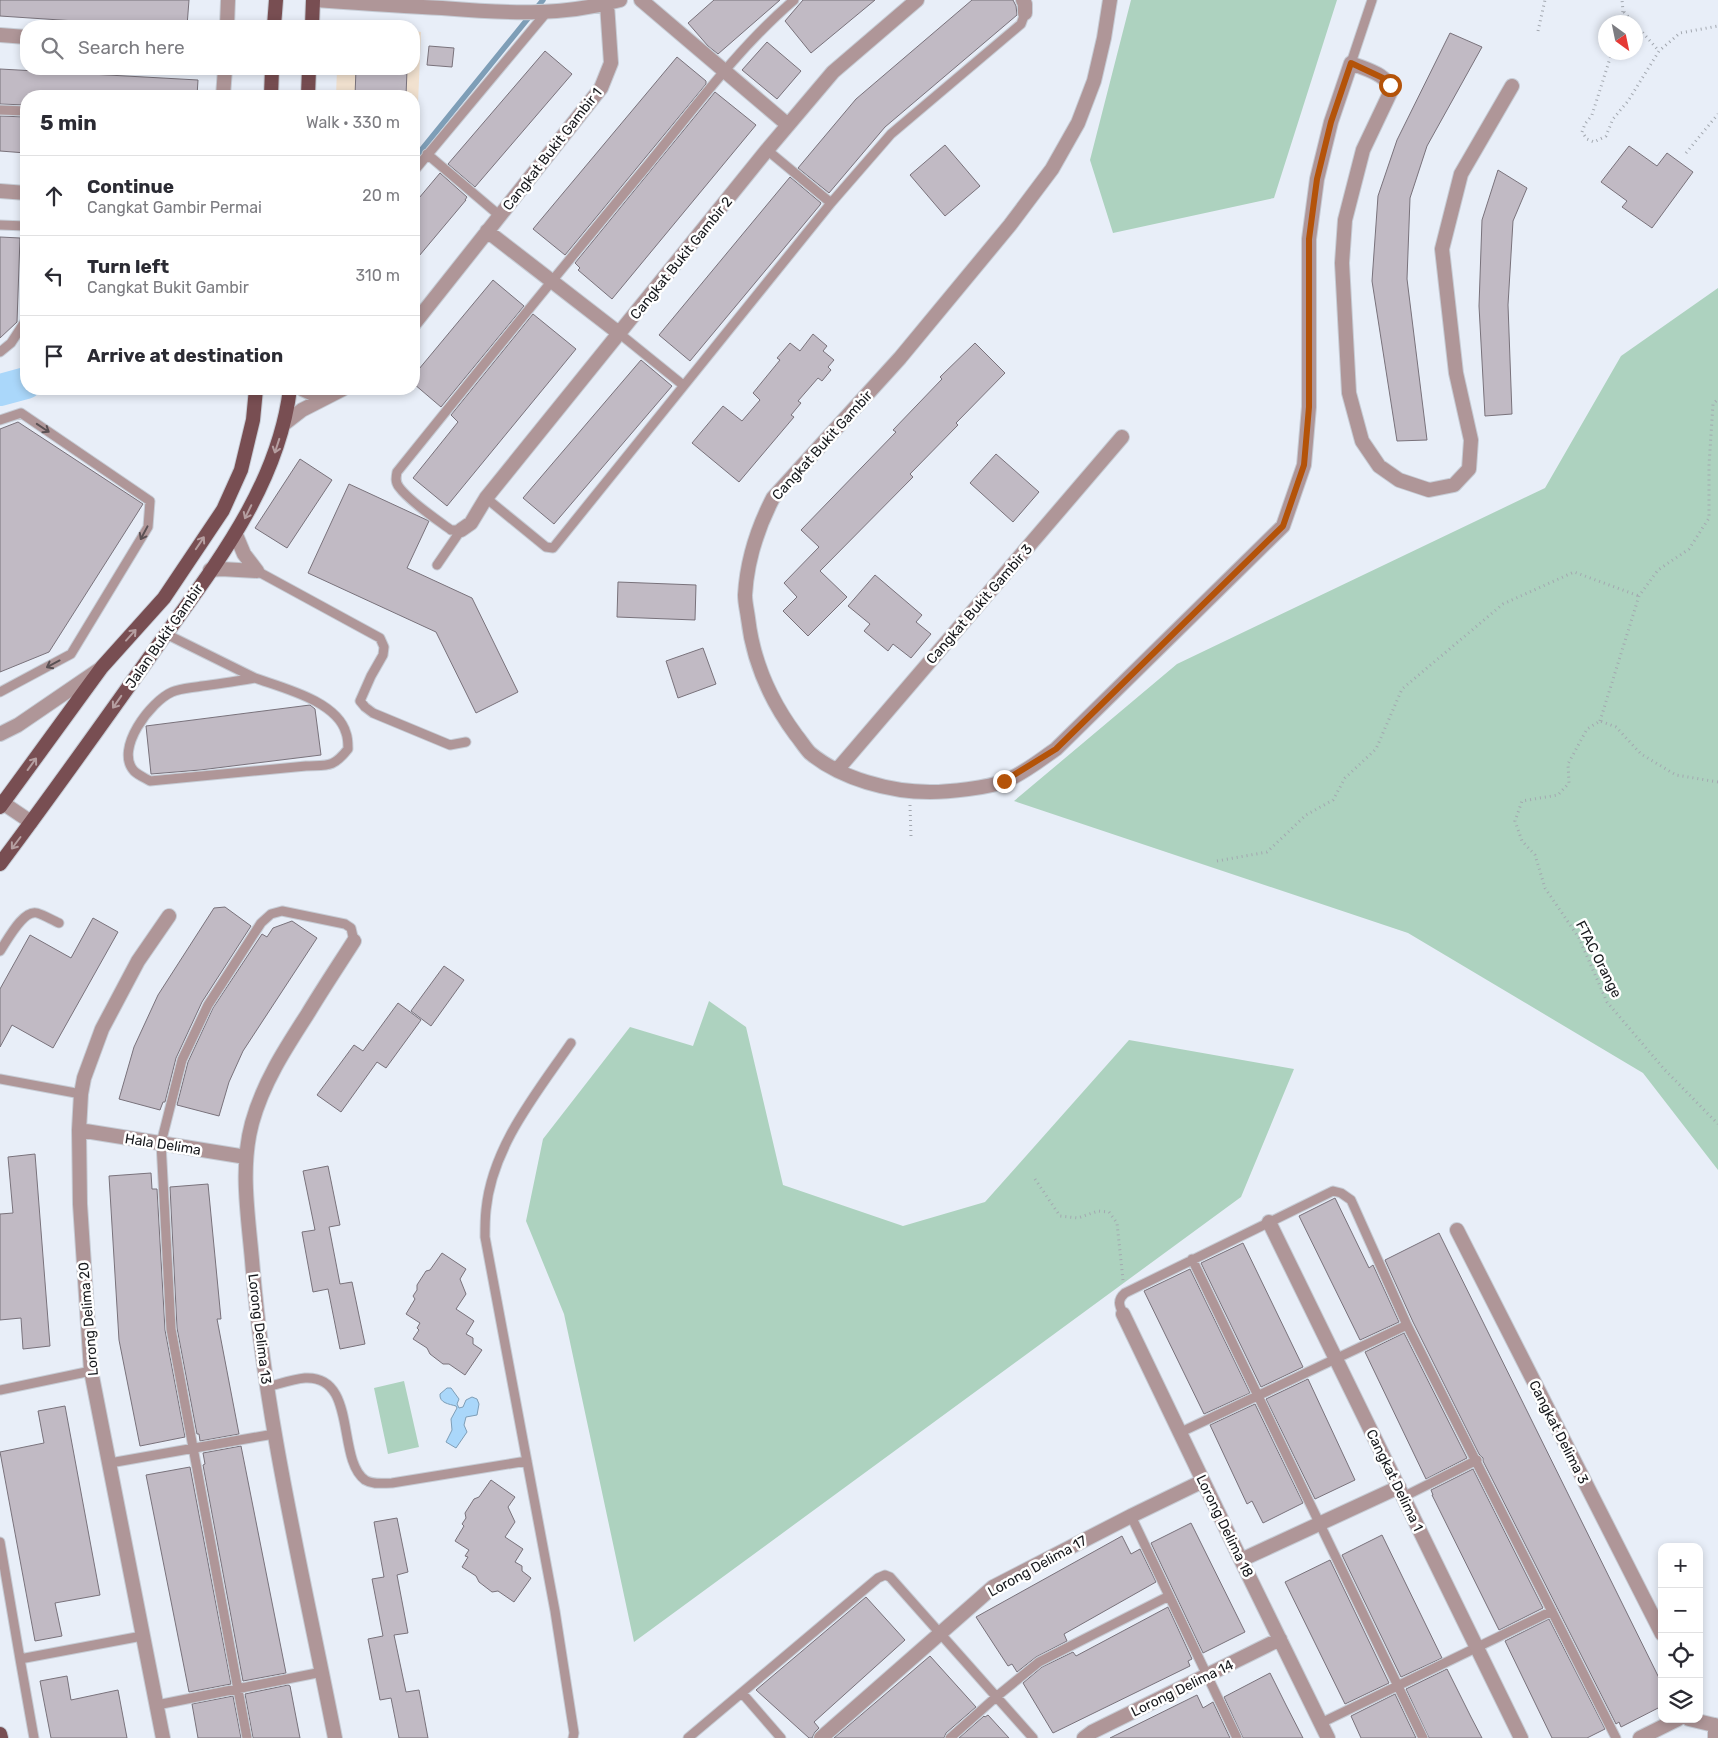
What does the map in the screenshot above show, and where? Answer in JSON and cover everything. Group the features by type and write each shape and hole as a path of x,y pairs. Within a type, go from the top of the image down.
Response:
{"main road":[{"path":"274,20 276,0"},
{"path":"313,20 315,0"},
{"path":"271,90 272,75"},
{"path":"308,90 309,75"},
{"name":"Jalan Bukit Gambir","path":"1,804 102,668 164,598 223,510 241,470 253,420 255,395"},
{"name":"Jalan Bukit Gambir","path":"0,864 236,535 269,468 284,424 289,395"},
{"path":"0,1734 1,1738"}],"street":[{"path":"227,20 228,0"},
{"path":"315,0 443,4 508,13 542,13 570,5 614,2"},
{"path":"641,0 788,125"},
{"name":"Cangkat Bukit Gambir 2","path":"461,530 471,523 486,498 767,150 833,72 917,0"},
{"name":"Cangkat Bukit Gambir","path":"1110,0 1094,81 1078,123 1052,169 1010,225 900,358 773,498 761,522 752,549 745,597 753,649 774,702 809,752 837,770 876,786 910,792 944,792 1004,781 1056,749 1283,526 1304,465 1309,407 1309,239 1317,179 1331,122 1351,63"},
{"name":"Cangkat Bukit Gambir 1","path":"420,317 601,88 611,63 614,2"},
{"path":"0,35 20,37"},
{"path":"1351,63 1383,78 1390,85 1391,91 1363,150 1345,220 1342,263 1349,393 1362,441 1379,466 1399,480 1429,490 1454,485 1469,469 1471,440 1456,373 1442,249 1461,174 1512,86"},
{"path":"223,90 225,75"},
{"path":"0,191 20,192"},
{"path":"488,232 620,334"},
{"path":"284,424 293,414 329,395"},
{"name":"Cangkat Bukit Gambir 3","path":"837,770 1122,437"},
{"path":"236,535 244,554 257,571"},
{"path":"210,570 222,568 257,571"},
{"path":"0,734 18,725 102,668"},
{"path":"1,804 31,822"},
{"name":"Lorong Delima 20","path":"163,1738 91,1371 80,1204 79,1130 84,1078 102,1029 138,961 169,916"},
{"name":"Lorong Delima 13","path":"335,1738 274,1434 256,1311 246,1190 246,1157 251,1125 271,1073 354,941"},
{"name":"Hala Delima","path":"79,1130 246,1157"},
{"name":"Cangkat Delima 1","path":"1269,1222 1521,1738"},
{"name":"Cangkat Delima 3","path":"1457,1230 1661,1633"},
{"name":"Lorong Delima 18","path":"1123,1314 1328,1738"},
{"name":"Lorong Delima 17","path":"821,1738 993,1587 1203,1481"},
{"path":"1241,1560 1320,1524 1401,1492"},
{"name":"Lorong Delima 14","path":"1084,1738 1092,1732 1280,1640"},
{"path":"1640,1738 1670,1723"},
{"path":"1699,1723 1716,1730"}],"lane":[{"path":"461,530 451,530 407,496 398,486 396,480 397,472 551,281 725,72 771,20 794,0"},
{"name":"Cangkat Bukit Gambir","path":"1351,63 1372,0"},
{"path":"486,498 546,547 553,548 831,203 891,134 1021,24 1024,6"},
{"path":"420,163 542,13"},
{"path":"0,110 20,111"},
{"path":"767,150 831,203"},
{"path":"427,154 500,216"},
{"path":"0,225 20,226"},
{"path":"0,352 11,343 20,329"},
{"path":"620,334 683,385"},
{"path":"0,420 21,413 150,501 148,527 71,654 0,692"},
{"path":"437,565 461,530"},
{"path":"257,571 380,638 384,647 383,655 360,701 365,707 373,713 450,745 466,742"},
{"path":"166,634 255,678 309,698 326,707 339,720 346,733 348,749 340,760 330,765 150,781 134,771 130,764 128,754 130,740 142,718 164,696 182,689 255,678"},
{"path":"247,1738 171,1329 161,1143 182,1060 208,1005 262,924 271,914 282,911 345,924 352,928 354,941"},
{"path":"0,951 23,918 30,912 37,913 59,924"},
{"path":"571,1043 528,1105 504,1148 495,1170 486,1210 485,1237 554,1611 574,1733 573,1738"},
{"path":"0,1079 81,1094"},
{"path":"1123,1314 1119,1302 1120,1296 1192,1259 1333,1191 1341,1192 1351,1200 1407,1325 1616,1738"},
{"path":"1192,1259 1423,1738"},
{"path":"1179,1433 1407,1325"},
{"path":"0,1390 91,1371"},
{"path":"267,1387 306,1378 322,1382 332,1389 339,1400 357,1470 364,1479 373,1483 392,1483 527,1461"},
{"path":"110,1463 274,1434"},
{"path":"1401,1492 1476,1460"},
{"path":"1131,1516 1237,1738"},
{"path":"0,1542 34,1738"},
{"path":"688,1738 878,1578 885,1575 890,1577 1033,1738"},
{"path":"950,1738 1039,1662 1169,1596"},
{"path":"1321,1723 1552,1611"},
{"path":"20,1659 142,1636"},
{"path":"157,1705 322,1672"},
{"path":"742,1693 781,1738"}],"path":[{"path":"1538,31 1545,0"},
{"path":"1622,0 1622,15"},
{"path":"1623,11 1626,15"},
{"path":"1609,60 1592,115 1582,132 1587,140 1594,142 1606,136 1613,119 1628,101 1659,51 1680,33 1718,26"},
{"path":"1643,34 1659,51"},
{"path":"1686,153 1718,114"},
{"path":"1718,399 1713,404 1709,465 1709,518 1689,549 1658,570 1639,596 1600,721 1616,727 1641,754 1676,775 1718,782"},
{"path":"1217,862 1267,852 1306,815 1333,800 1345,778 1376,749 1402,689 1502,604 1574,572 1639,596"},
{"name":"FTAC Orange","path":"1600,721 1587,729 1568,764 1569,783 1558,794 1522,802 1515,821 1522,841 1535,855 1545,888 1579,938 1607,1002 1664,1069 1718,1124"},
{"path":"910,792 911,837"},
{"path":"1035,1179 1060,1216 1078,1218 1098,1211 1109,1212 1117,1224 1125,1293"}],"shaded area":[{"path":"337,75 419,75 419,90 336,90"}],"green space":[{"path":"1131,0 1337,0 1274,198 1113,233 1090,160"},
{"path":"1718,288 1718,1170 1643,1073 1408,933 1014,801 1177,664 1545,488 1621,356"},
{"path":"709,1001 746,1027 783,1185 903,1226 985,1202 1129,1040 1294,1069 1241,1197 634,1642 564,1314 526,1221 543,1139 630,1027 693,1046"},
{"path":"404,1381 419,1447 388,1454 374,1388"}],"water":[{"path":"447,1388 451,1388 459,1399 457,1404 459,1408 463,1407 466,1400 472,1397 477,1399 479,1404 477,1415 466,1417 464,1425 467,1432 456,1448 446,1442 452,1430 451,1419 457,1408 445,1403 440,1397 440,1394"}],"building":[{"path":"0,0 189,0 187,20 60,20 0,16"},
{"path":"714,0 780,0 718,54 708,46 688,23"},
{"path":"803,0 875,0 811,53 785,21"},
{"path":"972,0 1013,0 1017,15 885,127 829,193 798,168 856,99"},
{"path":"1450,33 1482,47 1427,146 1410,198 1407,279 1427,440 1397,441 1372,281 1378,196 1397,140"},
{"path":"767,42 801,71 777,99 742,70"},
{"path":"429,46 454,48 452,67 427,65"},
{"path":"545,51 572,74 475,187 448,164"},
{"path":"677,57 706,81 706,84 565,255 533,229"},
{"path":"0,69 20,70 20,75 108,75 198,80 197,90 20,90 20,105 0,104"},
{"path":"356,75 407,75 406,90 355,90"},
{"path":"715,92 756,125 612,299 578,270 580,268 575,263"},
{"path":"0,116 20,117 20,153 0,151"},
{"path":"945,145 980,186 945,216 910,175"},
{"path":"1629,146 1657,166 1667,153 1693,172 1652,228 1622,207 1627,201 1601,182"},
{"path":"1498,170 1527,188 1513,221 1508,305 1512,414 1485,416 1479,306 1482,220"},
{"path":"440,173 467,197 420,255 420,197"},
{"path":"790,177 821,203 820,205 690,361 659,335"},
{"path":"0,237 20,238 17,322 0,338"},
{"path":"493,280 524,306 441,407 420,389 420,368"},
{"path":"533,314 576,349 447,506 413,478 458,422 451,415"},
{"path":"813,334 827,346 823,351 834,360 828,367 831,370 822,381 818,378 798,401 801,403 791,415 794,417 739,482 692,443 723,406 742,421 760,400 753,393 780,360 777,358 790,343 800,351"},
{"path":"975,343 1005,373 910,474 913,477 820,571 847,597 808,636 783,611 797,597 784,583 819,547 801,530 896,432 893,430 942,379 940,377"},
{"path":"641,360 672,386 554,524 523,498"},
{"path":"18,422 143,504 49,652 0,672 0,429"},
{"path":"996,454 1039,492 1013,522 970,483"},
{"path":"300,459 332,480 287,548 255,528"},
{"path":"349,484 429,521 407,568 472,598 518,692 476,713 436,632 308,573"},
{"path":"875,575 922,615 916,622 931,634 911,658 893,644 888,651 864,631 870,624 848,606"},
{"path":"618,582 696,585 695,620 617,617"},
{"path":"703,648 716,684 678,698 666,661"},
{"path":"310,705 315,709 321,755 151,774 146,726"},
{"path":"225,907 251,926 202,1002 176,1058 165,1102 163,1102 160,1110 119,1099 134,1047 158,995 214,908"},
{"path":"93,918 118,932 53,1048 12,1025 0,1047 0,989 30,935 71,958"},
{"path":"292,921 317,938 243,1051 229,1082 219,1116 177,1105 188,1062 213,1008 262,934 267,937 273,928"},
{"path":"444,966 464,980 431,1026 411,1011"},
{"path":"398,1003 421,1020 386,1068 377,1062 341,1112 317,1095 354,1045 363,1051"},
{"path":"35,1154 50,1346 23,1349 21,1318 0,1320 0,1214 13,1213 8,1157"},
{"path":"328,1166 340,1225 329,1227 340,1284 352,1282 365,1344 340,1349 328,1289 313,1292 302,1232 315,1230 303,1171"},
{"path":"151,1173 152,1189 157,1189 165,1330 185,1437 140,1446 119,1340 109,1176"},
{"path":"208,1184 221,1319 217,1319 239,1434 200,1441 199,1434 197,1434 177,1328 170,1187"},
{"path":"1335,1198 1369,1268 1373,1265 1399,1322 1360,1340 1299,1216"},
{"path":"1439,1233 1658,1676 1658,1708 1621,1727 1619,1722 1616,1724 1413,1322 1385,1260"},
{"path":"1243,1243 1303,1367 1261,1387 1201,1263"},
{"path":"442,1253 466,1269 460,1279 466,1294 456,1309 474,1321 466,1334 473,1338 473,1344 482,1350 465,1375 449,1364 443,1364 430,1354 427,1348 413,1339 419,1330 417,1328 420,1323 406,1314 415,1299 413,1296 417,1290 417,1285 426,1271 430,1270"},
{"path":"1190,1269 1250,1393 1204,1414 1144,1291"},
{"path":"1404,1333 1467,1458 1426,1479 1365,1352"},
{"path":"1308,1379 1355,1480 1315,1499 1266,1399"},
{"path":"1255,1404 1303,1503 1263,1523 1252,1501 1247,1504 1210,1425"},
{"path":"65,1406 100,1595 55,1603 62,1636 35,1641 0,1452 44,1443 38,1411"},
{"path":"241,1446 286,1673 243,1681 203,1465 205,1464 203,1453"},
{"path":"190,1467 231,1684 189,1692 146,1475"},
{"path":"1473,1469 1543,1608 1499,1630 1431,1490"},
{"path":"491,1480 515,1497 508,1507 515,1522 505,1537 523,1549 515,1562 522,1566 522,1571 531,1578 514,1602 498,1591 492,1592 479,1582 476,1576 462,1567 468,1557 465,1556 469,1550 455,1541 464,1526 462,1524 466,1518 465,1513 474,1499 479,1497"},
{"path":"397,1518 408,1572 397,1575 408,1633 394,1635 406,1692 419,1690 428,1738 399,1738 391,1698 380,1700 368,1639 383,1636 372,1579 384,1577 374,1522"},
{"path":"1191,1523 1245,1632 1203,1653 1151,1543"},
{"path":"1382,1535 1442,1658 1401,1677 1342,1555"},
{"path":"1122,1536 1131,1554 1140,1549 1156,1582 1064,1634 1067,1641 1036,1657 1017,1672 1012,1664 1008,1666 976,1617"},
{"path":"1330,1560 1389,1683 1345,1704 1285,1582"},
{"path":"866,1597 905,1640 814,1722 819,1728 812,1738 809,1738 756,1690"},
{"path":"1168,1607 1192,1659 1188,1661 1190,1666 1053,1733 1023,1683 1042,1667 1073,1652 1076,1656"},
{"path":"1549,1619 1605,1729 1587,1738 1552,1738 1505,1641"},
{"path":"930,1656 976,1707 946,1733 944,1738 834,1738"},
{"path":"1447,1669 1482,1738 1429,1738 1406,1689"},
{"path":"1270,1673 1303,1738 1243,1738 1224,1697"},
{"path":"67,1676 71,1700 118,1690 127,1738 51,1738 40,1681"},
{"path":"290,1686 300,1738 253,1738 245,1694"},
{"path":"1395,1694 1416,1738 1361,1738 1351,1716"},
{"path":"1197,1695 1203,1708 1213,1702 1230,1738 1110,1738"},
{"path":"233,1696 241,1738 198,1738 192,1704"},
{"path":"988,1715 1009,1738 959,1738 984,1716"}],"waterway":[{"path":"420,152 543,0"},
{"path":"0,390 20,385"}],"route":[{"path":"1004,781 1056,749 1283,526 1304,465 1309,407 1309,239 1317,179 1331,122 1351,63 1383,78 1390,85"}]}
